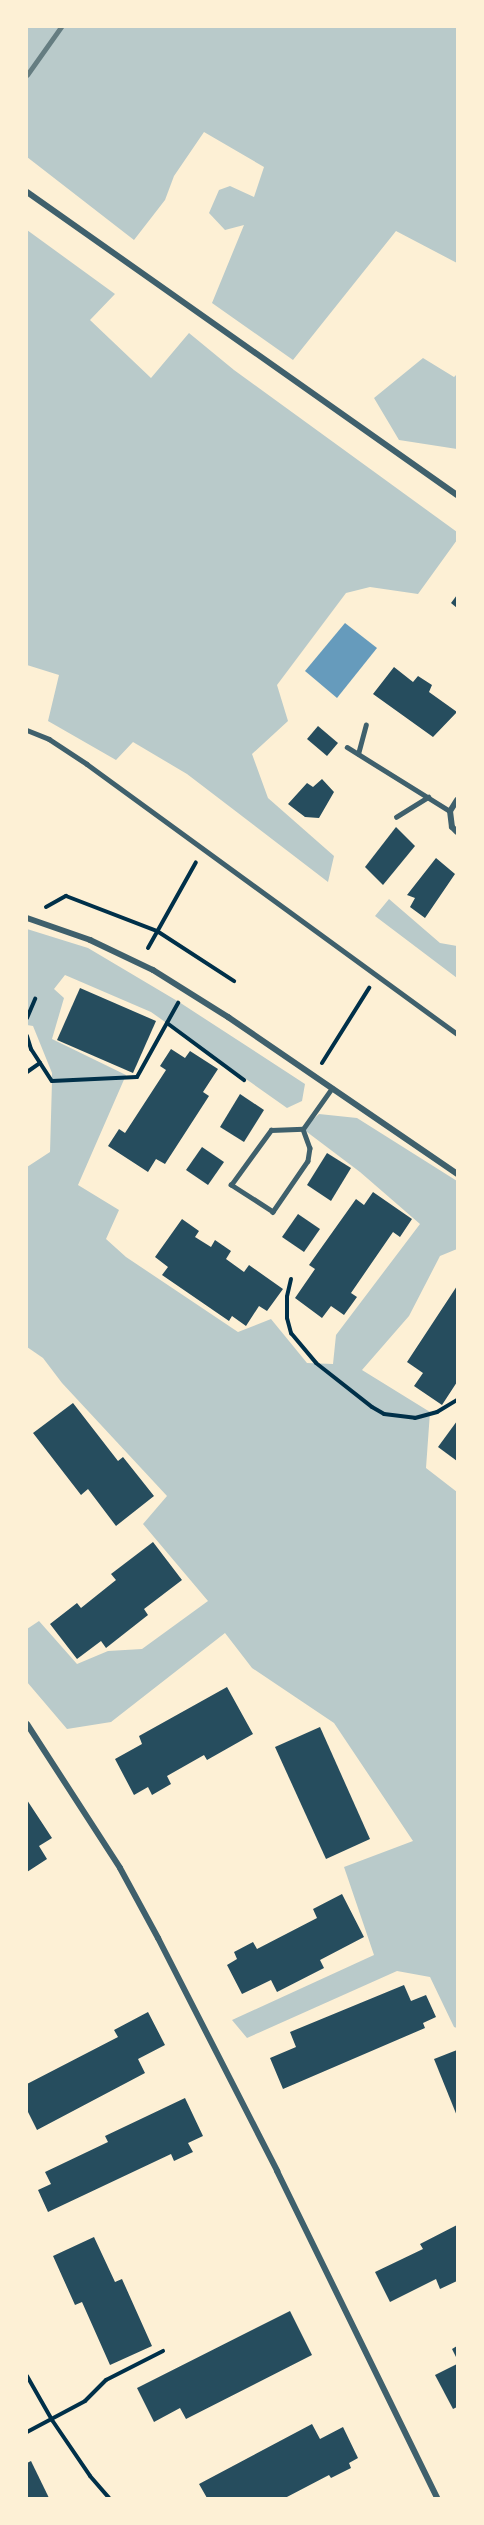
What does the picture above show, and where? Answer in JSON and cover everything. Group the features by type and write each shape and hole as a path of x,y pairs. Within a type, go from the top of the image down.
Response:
{"street":[{"path":"27,192 457,495"},
{"path":"457,800 450,811 452,827 457,832"},
{"path":"27,918 90,940 153,970 228,1017 457,1174"},
{"path":"27,1724 120,1868 158,1938 273,2162 437,2498"}],"lane":[{"path":"358,753 366,725"},
{"path":"27,730 49,740 87,764 457,1034"},
{"path":"347,747 450,811"},
{"path":"396,818 428,797"},
{"path":"303,1129 332,1088"},
{"path":"303,1129 310,1148 308,1161 273,1212 231,1185 271,1130 303,1129"}],"path":[{"path":"148,948 203,848"},
{"path":"43,909 66,896 157,931 234,981"},
{"path":"322,1064 377,975"},
{"path":"27,1018 35,999"},
{"path":"27,1036 52,1081 137,1077 179,1002"},
{"path":"167,1023 244,1080"},
{"path":"27,1072 40,1063"},
{"path":"291,1279 287,1297 287,1318 291,1333 316,1363 372,1407 384,1414 415,1418 438,1412 457,1400"},
{"path":"27,2432 85,2401 106,2380 163,2351"},
{"path":"27,2376 52,2420 90,2476 109,2498"}],"shaded area":[{"path":"27,27 457,27 457,263 396,231 293,360 212,303 244,225 225,230 209,213 219,190 230,186 254,197 264,167 204,132 174,176 165,200 134,240 27,157"},
{"path":"27,230 115,294 90,320 151,378 189,333 234,370 457,532 457,540 418,594 370,587 346,593 277,685 288,721 252,754 268,798 334,856 328,882 187,774 133,742 116,760 48,721 59,675 27,665"},
{"path":"423,358 454,377 457,374 457,449 399,440 374,398"},
{"path":"389,899 440,943 457,946 457,978 375,916"},
{"path":"27,929 88,948 179,1002 305,1084 302,1101 287,1108 151,1012 65,975 54,989 64,998 52,1039 126,1075 78,1185 119,1210 106,1239 126,1257 238,1332 271,1319 307,1363 333,1364 336,1335 420,1224 360,1172 303,1129 319,1114 357,1118 457,1181 457,1249 440,1256 409,1316 362,1370 430,1412 426,1468 457,1492 457,2028 454,2027 430,1977 397,1971 247,2038 232,2020 374,1955 344,1867 413,1841 334,1723 252,1668 225,1633 111,1722 67,1729 27,1682 27,1629 39,1621 77,1664 108,1651 142,1649 208,1601 143,1524 167,1496 62,1383 43,1358 27,1347 27,1167 50,1152 52,1073 33,1026 27,1025"}],"water":[{"path":"345,623 377,648 337,698 305,671"}],"building":[{"path":"457,595 457,608 451,603"},
{"path":"394,667 413,682 418,676 432,685 429,692 457,712 433,737 373,694"},
{"path":"318,726 338,743 327,756 307,739"},
{"path":"322,779 334,792 319,818 305,817 288,804 307,783 313,787"},
{"path":"396,827 415,846 383,885 365,867"},
{"path":"436,858 455,874 425,918 410,907 415,898 407,895"},
{"path":"80,988 156,1021 133,1073 57,1040"},
{"path":"171,1049 185,1058 190,1051 218,1069 203,1092 209,1096 165,1164 156,1159 148,1172 108,1146 119,1129 125,1133 166,1070 160,1066"},
{"path":"240,1094 264,1110 244,1142 220,1127"},
{"path":"202,1147 224,1162 208,1185 186,1170"},
{"path":"327,1153 351,1168 331,1201 307,1185"},
{"path":"373,1192 412,1219 400,1237 393,1232 351,1293 357,1297 344,1315 331,1306 322,1318 295,1298 315,1269 309,1265 356,1199 364,1205"},
{"path":"298,1214 320,1229 304,1252 282,1237"},
{"path":"182,1219 199,1231 195,1237 211,1247 215,1240 231,1251 226,1259 244,1272 249,1265 283,1289 267,1311 259,1306 246,1326 232,1316 229,1321 162,1275 168,1267 155,1257"},
{"path":"457,1286 457,1382 442,1405 414,1386 423,1373 407,1362"},
{"path":"73,1403 118,1461 123,1457 154,1496 116,1526 88,1489 81,1495 33,1433"},
{"path":"457,1421 457,1461 438,1447"},
{"path":"153,1542 182,1580 144,1609 148,1615 106,1648 101,1641 77,1659 50,1624 77,1603 81,1608 116,1580 111,1574"},
{"path":"227,1687 253,1734 207,1760 204,1755 167,1776 171,1784 152,1795 148,1787 134,1795 115,1759 142,1744 139,1736"},
{"path":"320,1727 370,1839 326,1859 275,1747"},
{"path":"27,1800 52,1838 39,1846 47,1859 27,1872"},
{"path":"342,1894 364,1937 320,1960 324,1968 277,1992 271,1980 242,1994 227,1965 237,1959 234,1952 253,1942 257,1949 317,1918 313,1909"},
{"path":"404,1985 411,2001 426,1995 436,2017 423,2023 425,2028 283,2089 270,2058 296,2047 290,2032"},
{"path":"148,2012 165,2045 138,2059 145,2073 37,2130 27,2110 27,2084 118,2037 114,2030"},
{"path":"457,2050 457,2116 434,2059"},
{"path":"185,2098 203,2136 188,2143 193,2152 174,2161 171,2154 48,2212 38,2190 51,2184 45,2172 108,2142 105,2136"},
{"path":"457,2225 457,2281 440,2289 436,2279 390,2302 375,2272 423,2249 420,2244"},
{"path":"94,2237 115,2282 122,2279 152,2346 110,2365 82,2302 75,2305 53,2256"},
{"path":"290,2311 312,2355 186,2419 180,2408 154,2422 137,2388"},
{"path":"457,2346 457,2359 452,2349"},
{"path":"457,2364 457,2407 453,2409 435,2375"},
{"path":"312,2424 320,2439 343,2427 358,2458 349,2463 351,2468 331,2478 329,2475 285,2498 207,2498 199,2484"},
{"path":"31,2461 49,2498 27,2498 27,2463"}],"railway":[{"path":"27,75 61,27"}]}
